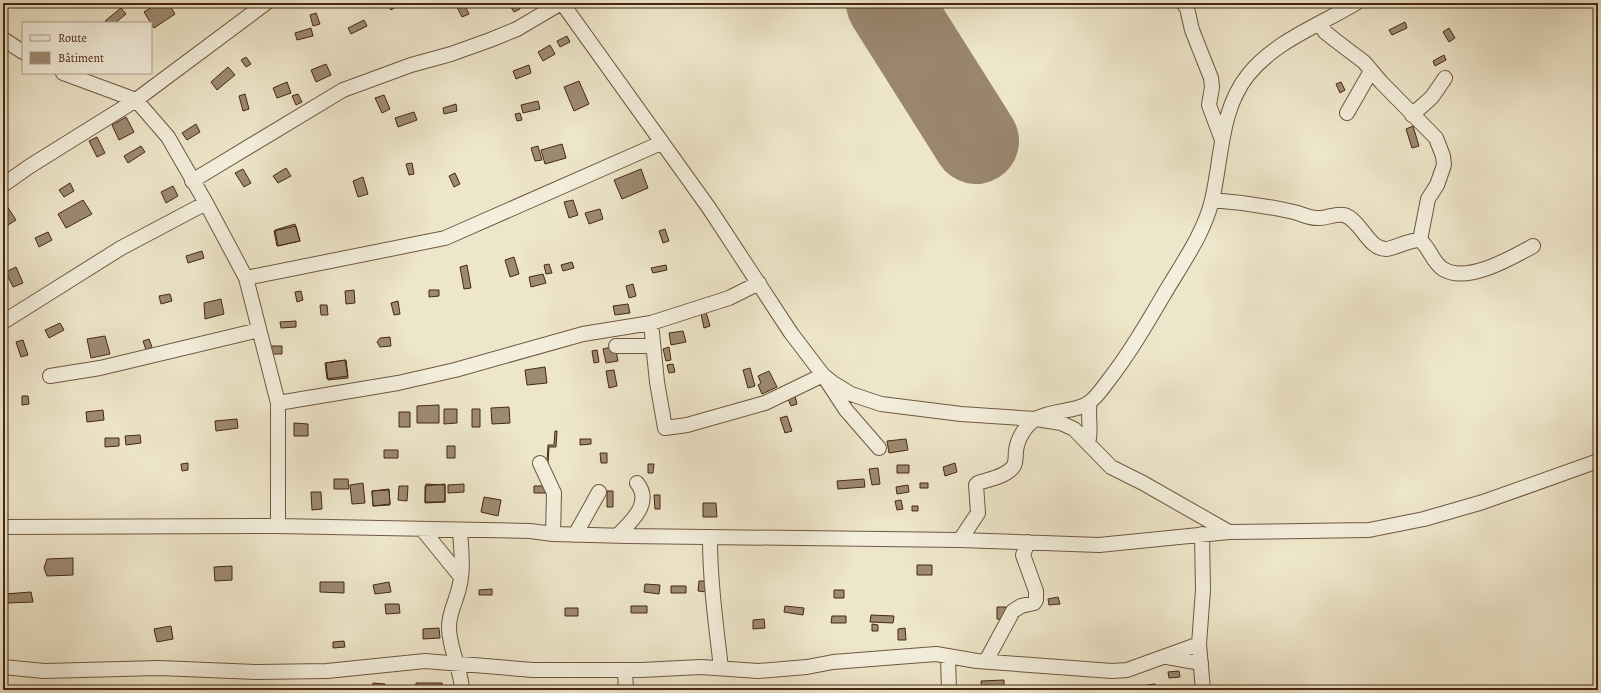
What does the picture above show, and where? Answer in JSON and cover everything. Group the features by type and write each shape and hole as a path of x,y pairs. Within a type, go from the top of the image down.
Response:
{"street":[{"path":"3,185 30,166 136,100 266,3"},
{"path":"192,181 343,90 411,65 451,54 490,40 517,28 561,3 709,208 791,333 823,374 846,410 879,448"},
{"path":"1183,3 1211,78 1212,87 1210,105 1222,140"},
{"path":"1088,444 1091,433 1088,411 1090,402 1118,368 1154,313 1196,240 1205,221 1212,200 1222,140 1236,95 1248,76 1262,60 1278,48 1356,3"},
{"path":"1320,23 1325,32 1364,62 1412,115 1436,138 1443,156 1444,165 1437,185 1428,199 1420,240"},
{"path":"3,39 22,51"},
{"path":"1347,113 1371,71"},
{"path":"66,74 136,100 168,137 206,203 246,278 278,402 278,526"},
{"path":"1412,115 1432,97 1445,78"},
{"path":"246,278 445,238 661,143"},
{"path":"1212,200 1268,207 1318,218 1344,215 1358,224 1362,232 1381,248 1387,249 1412,240 1420,240 1426,246 1432,258 1442,269 1455,274 1492,268 1533,246"},
{"path":"3,322 121,248 206,203"},
{"path":"278,402 398,383 455,370 583,334 651,323 693,311 729,298 759,283"},
{"path":"651,323 652,346 663,425 667,429 765,403 823,374"},
{"path":"50,376 100,368 259,330"},
{"path":"616,346 652,346"},
{"path":"823,374 851,394 881,404 961,414 1036,419 1061,423 1074,429 1112,467 1229,532"},
{"path":"965,540 970,526 978,513 976,485 1003,475 1013,468 1016,463 1016,452 1021,436 1036,419 1090,402"},
{"path":"3,527 278,526 530,531 553,534 617,536 965,540 1099,545 1229,532 1316,532 1376,528 1424,519 1483,502 1598,461"},
{"path":"540,463 554,493 553,534"},
{"path":"617,536 640,509 644,498 642,489 637,483"},
{"path":"575,535 599,492"},
{"path":"422,529 461,576"},
{"path":"460,530 461,576 459,589 450,612 449,625 452,651 462,690"},
{"path":"1202,534 1203,590 1199,644 1203,690"},
{"path":"710,538 713,613 719,643 721,668"},
{"path":"986,662 995,642 1013,611 1021,606 1034,603 1036,600 1036,591 1023,554 1028,542"},
{"path":"3,667 44,671 159,668 256,672 327,671 425,661 533,670 625,670 701,667 774,670 833,662 936,654 986,662 1024,664 1066,669 1112,671 1128,670 1199,644"},
{"path":"948,657 949,690"},
{"path":"1166,657 1201,663"},
{"path":"625,670 626,690"}],"building":[{"path":"158,3 168,3 175,14 154,28 152,22 150,22 144,12"},
{"path":"401,3 391,10 387,4"},
{"path":"516,3 520,9 514,12 510,6"},
{"path":"464,4 469,14 462,17 457,7"},
{"path":"121,8 126,14 116,22 105,21"},
{"path":"316,13 320,24 313,26 310,15"},
{"path":"364,20 367,26 351,34 348,28"},
{"path":"1405,22 1407,28 1392,35 1389,30"},
{"path":"311,28 313,36 297,40 295,33"},
{"path":"1449,28 1455,38 1449,42 1443,32"},
{"path":"567,36 570,42 560,47 557,41"},
{"path":"550,45 555,54 543,61 538,52"},
{"path":"1444,55 1446,60 1435,66 1433,61"},
{"path":"246,57 251,64 246,67 241,60"},
{"path":"326,64 331,75 316,82 311,70"},
{"path":"529,65 531,73 516,79 513,71"},
{"path":"228,67 235,75 217,90 211,82"},
{"path":"579,81 589,104 574,111 564,87"},
{"path":"287,82 291,93 277,98 273,88"},
{"path":"1341,82 1345,90 1340,93 1336,84"},
{"path":"245,94 249,109 243,111 239,96"},
{"path":"298,94 302,102 296,105 292,96"},
{"path":"384,95 390,109 382,113 375,98"},
{"path":"538,101 540,109 523,113 521,105"},
{"path":"456,104 457,111 444,114 443,108"},
{"path":"414,112 417,120 398,127 395,118"},
{"path":"520,113 522,120 517,121 515,114"},
{"path":"126,117 134,132 119,140 112,125"},
{"path":"196,124 200,132 187,140 182,133"},
{"path":"1413,126 1419,146 1412,148 1406,129"},
{"path":"97,137 105,153 97,157 89,141"},
{"path":"562,144 566,158 545,164 541,150"},
{"path":"141,146 145,152 128,163 124,156"},
{"path":"538,146 542,160 535,161 531,148"},
{"path":"412,163 414,174 409,175 406,164"},
{"path":"286,168 291,176 278,183 273,176"},
{"path":"243,169 251,183 244,187 235,173"},
{"path":"641,169 648,188 622,199 614,180"},
{"path":"455,173 460,184 454,187 449,176"},
{"path":"363,177 368,194 358,197 353,181"},
{"path":"70,183 74,191 64,197 59,190"},
{"path":"173,186 178,196 166,203 161,192"},
{"path":"83,200 92,214 66,228 58,214"},
{"path":"573,200 578,215 569,218 564,202"},
{"path":"5,203 16,220 8,225 3,218 3,205"},
{"path":"600,209 603,219 589,224 585,213"},
{"path":"295,224 300,241 278,246 275,230"},
{"path":"296,226 300,241 277,246 274,231"},
{"path":"665,229 669,241 663,243 659,231"},
{"path":"48,232 52,240 39,247 35,238"},
{"path":"202,251 204,258 188,263 186,256"},
{"path":"514,257 519,274 510,277 505,260"},
{"path":"572,262 574,268 563,271 561,265"},
{"path":"549,264 552,273 546,274 544,265"},
{"path":"467,265 471,288 464,289 460,267"},
{"path":"666,265 667,270 653,273 651,268"},
{"path":"16,267 23,283 13,287 6,272"},
{"path":"543,274 546,283 531,287 529,277"},
{"path":"633,284 636,296 629,298 626,286"},
{"path":"354,290 355,303 346,304 345,291"},
{"path":"429,290 439,290 439,296 429,297"},
{"path":"301,291 303,300 297,302 295,292"},
{"path":"170,294 172,301 161,304 159,296"},
{"path":"221,299 224,314 205,319 204,303"},
{"path":"398,301 400,314 394,315 391,303"},
{"path":"628,304 630,313 615,315 613,306"},
{"path":"320,305 327,305 328,315 321,315"},
{"path":"706,312 710,326 704,328 701,314"},
{"path":"296,321 296,327 281,328 280,322"},
{"path":"60,323 64,330 49,338 45,330"},
{"path":"683,331 686,342 671,345 669,333"},
{"path":"105,336 110,354 91,358 87,339"},
{"path":"390,337 391,346 380,347 377,342 380,338"},
{"path":"149,339 152,347 146,350 143,341"},
{"path":"23,340 28,355 21,357 16,342"},
{"path":"268,346 282,346 282,354 267,354"},
{"path":"615,346 618,361 606,363 603,349"},
{"path":"669,347 671,360 666,361 663,349"},
{"path":"597,350 599,362 594,363 592,351"},
{"path":"345,360 348,378 328,380 326,363"},
{"path":"346,360 348,376 327,379 325,363"},
{"path":"673,364 675,372 669,373 667,365"},
{"path":"545,367 547,383 527,385 525,370"},
{"path":"750,368 755,386 748,388 743,370"},
{"path":"614,370 617,386 609,388 606,371"},
{"path":"769,371 777,387 762,394 758,385 761,383 758,376"},
{"path":"22,396 28,396 29,404 22,405"},
{"path":"795,396 797,404 791,406 788,399"},
{"path":"439,405 439,423 417,423 417,406"},
{"path":"509,407 510,423 492,424 491,408"},
{"path":"444,409 457,409 457,423 444,424"},
{"path":"472,409 480,409 480,427 472,427"},
{"path":"103,410 104,420 87,422 86,412"},
{"path":"399,412 410,412 410,427 399,427"},
{"path":"787,416 792,431 785,433 780,418"},
{"path":"237,419 238,428 216,431 215,421"},
{"path":"294,423 308,424 308,436 294,436"},
{"path":"555,431 557,431 556,447 549,447 547,463 548,445 554,445"},
{"path":"140,435 141,443 126,445 125,436"},
{"path":"105,438 119,438 119,446 105,447"},
{"path":"580,439 591,439 591,444 580,445"},
{"path":"906,439 908,450 889,453 887,441"},
{"path":"447,446 455,446 455,458 447,458"},
{"path":"384,450 398,450 398,458 384,458"},
{"path":"600,453 607,453 607,463 601,463"},
{"path":"188,463 188,470 182,471 181,464"},
{"path":"955,463 957,472 945,476 943,467"},
{"path":"648,464 654,464 653,473 648,473"},
{"path":"897,465 909,465 909,473 897,473"},
{"path":"878,468 880,484 872,485 869,469"},
{"path":"334,479 348,479 349,489 334,489"},
{"path":"864,479 865,487 838,489 837,481"},
{"path":"363,483 365,503 352,504 350,485"},
{"path":"920,483 928,483 928,488 920,488"},
{"path":"426,484 445,485 445,502 425,502"},
{"path":"445,484 445,502 425,503 425,486"},
{"path":"464,484 464,492 448,493 448,485"},
{"path":"908,485 909,492 897,494 896,487"},
{"path":"399,486 408,486 407,501 398,500"},
{"path":"534,486 547,486 547,493 534,493"},
{"path":"389,489 390,504 373,506 372,491"},
{"path":"389,490 390,505 373,506 372,491"},
{"path":"607,491 613,491 613,507 607,507"},
{"path":"311,492 321,492 322,509 312,510"},
{"path":"654,495 660,495 660,509 655,509"},
{"path":"484,497 501,500 498,516 481,512"},
{"path":"901,500 903,509 897,510 895,501"},
{"path":"703,503 716,503 717,517 703,517"},
{"path":"912,506 918,506 918,511 912,511"},
{"path":"73,558 73,575 47,576 44,568 47,559"},
{"path":"917,565 932,565 932,575 917,575"},
{"path":"232,566 232,580 215,581 214,567"},
{"path":"699,581 706,581 706,592 698,591"},
{"path":"320,582 344,582 344,593 320,592"},
{"path":"389,582 391,592 375,594 373,585"},
{"path":"645,584 660,585 659,594 644,592"},
{"path":"671,586 686,586 686,593 671,593"},
{"path":"492,589 492,595 479,595 479,590"},
{"path":"834,590 844,590 844,598 834,598"},
{"path":"31,592 33,602 7,603 5,594"},
{"path":"1058,597 1060,604 1049,605 1048,599"},
{"path":"385,604 399,604 400,613 386,614"},
{"path":"631,606 647,606 647,613 631,613"},
{"path":"785,606 804,608 803,615 784,612"},
{"path":"997,607 1006,607 1006,620 997,619"},
{"path":"565,608 578,608 578,616 565,616"},
{"path":"871,615 894,616 893,623 870,622"},
{"path":"832,616 846,616 846,623 831,623"},
{"path":"764,619 765,628 753,629 753,620"},
{"path":"872,624 878,625 878,631 872,631"},
{"path":"171,626 173,639 157,642 154,629"},
{"path":"439,628 440,638 423,639 423,629"},
{"path":"905,628 906,640 898,640 898,629"},
{"path":"344,641 345,647 333,648 333,642"},
{"path":"1179,671 1180,677 1169,678 1168,672"},
{"path":"1004,680 1004,690 982,690 981,681"},
{"path":"373,683 385,684 384,690 372,690"},
{"path":"416,683 442,683 443,690 416,690"},
{"path":"1155,684 1155,690 1147,690 1147,685"},
{"path":"49,686 67,686 67,690 49,690"},
{"path":"633,686 650,686 650,690 633,690"},
{"path":"946,687 947,690 931,690 931,688"}],"runway":[{"path":"889,3 976,141"}]}
